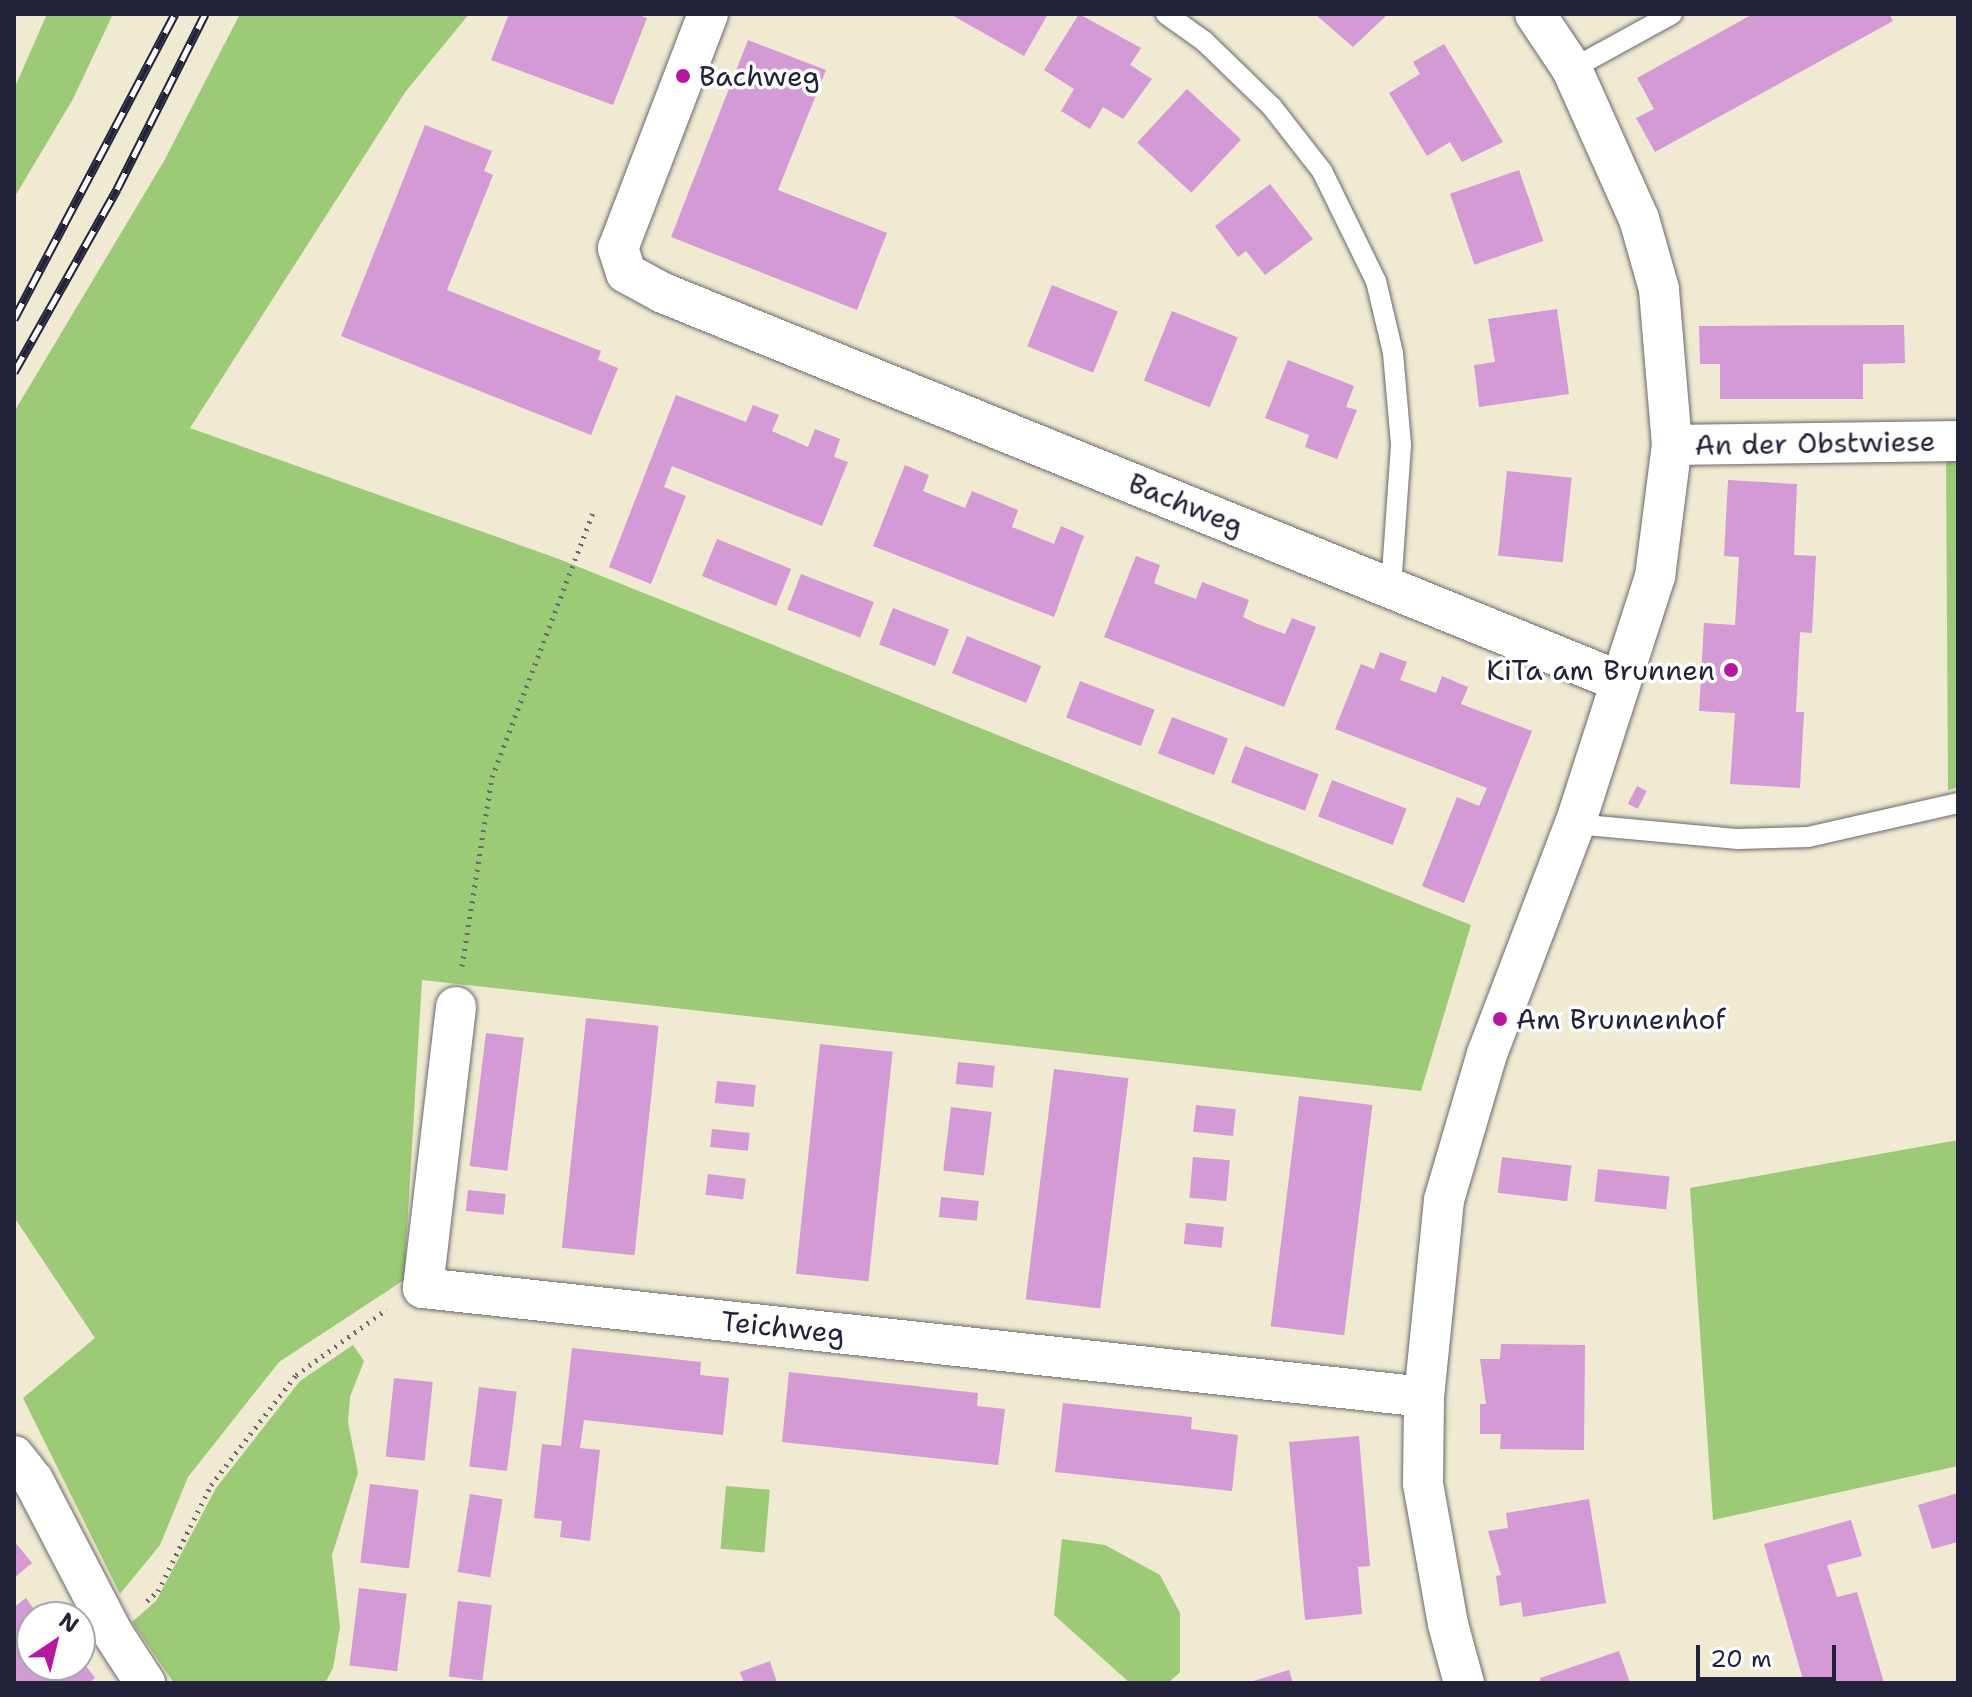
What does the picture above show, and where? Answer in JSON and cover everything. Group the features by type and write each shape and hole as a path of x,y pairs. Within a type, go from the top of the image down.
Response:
{"street":[{"name":"Bachweg","path":"708,14 618,248 626,273 663,293 1619,681"},
{"path":"1464,1683 1448,1624 1423,1483 1424,1397 1444,1200 1487,1054 1575,824 1655,577 1672,445 1659,289 1639,219 1572,69 1535,14"},
{"name":"An der Obstwiese","path":"1672,445 1958,441"},
{"path":"423,1288 456,1007"},
{"name":"Teichweg","path":"423,1288 1424,1397"},
{"path":"14,1456 33,1480 112,1632 145,1683"}],"lane":[{"path":"1166,14 1204,41 1272,107 1322,171 1376,281 1393,353 1401,445 1391,587"},
{"path":"1572,69 1672,14"},
{"path":"1575,824 1738,839 1808,837 1958,803"}],"path":[{"path":"456,1007 492,777 593,512"},
{"path":"112,1632 158,1591 211,1485 296,1375 423,1288"}],"green space":[{"path":"47,14 113,14 73,99 14,198 14,89"},
{"path":"240,14 469,14 406,91 190,428 559,559 1471,925 1421,1091 422,980 404,1280 279,1362 188,1477 160,1545 120,1594 23,1398 95,1338 14,1217 14,412 164,161"},
{"path":"1958,455 1958,787 1948,790 1946,456"},
{"path":"1958,1140 1958,1466 1713,1520 1690,1188"},
{"path":"353,1345 364,1361 350,1397 348,1422 358,1473 332,1555 340,1627 333,1668 325,1683 174,1683 132,1622 156,1601 216,1488 300,1381"},
{"path":"726,1486 770,1490 764,1553 721,1549"},
{"path":"1062,1539 1105,1545 1160,1575 1180,1613 1180,1672 1168,1683 1130,1683 1054,1615"}],"building":[{"path":"509,14 636,14 647,18 613,105 491,60"},
{"path":"950,14 1048,14 1024,56"},
{"path":"1079,14 1141,48 1130,65 1152,79 1123,119 1103,107 1090,129 1061,111 1074,89 1044,70"},
{"path":"1315,14 1388,14 1353,47"},
{"path":"1753,14 1889,14 1893,21 1655,152 1636,118 1654,109 1637,78"},
{"path":"748,40 826,70 778,190 887,233 857,310 671,237"},
{"path":"1444,44 1503,142 1462,162 1450,142 1427,156 1389,93 1420,74 1413,62"},
{"path":"1187,89 1241,139 1191,193 1137,142"},
{"path":"425,125 492,151 484,171 493,175 447,290 601,351 598,360 618,368 591,435 341,336"},
{"path":"1519,170 1543,241 1474,265 1450,194"},
{"path":"1270,184 1313,239 1265,275 1246,251 1238,257 1215,226"},
{"path":"1052,285 1118,312 1093,373 1027,346"},
{"path":"1557,309 1569,394 1479,407 1474,365 1495,362 1488,319"},
{"path":"1172,311 1238,338 1210,407 1144,381"},
{"path":"1904,325 1905,363 1863,364 1863,399 1720,399 1720,364 1700,364 1699,326"},
{"path":"1288,360 1354,386 1346,407 1357,410 1337,459 1305,447 1309,435 1265,418"},
{"path":"676,395 746,422 753,405 779,415 772,431 808,447 815,429 840,439 834,457 848,462 822,526 672,466 664,487 686,496 651,584 609,567"},
{"path":"905,465 929,475 923,491 965,508 972,491 1018,510 1012,527 1054,544 1061,526 1084,536 1054,617 873,546"},
{"path":"1507,471 1572,478 1563,562 1498,556"},
{"path":"1728,480 1797,484 1794,555 1816,556 1812,633 1800,632 1796,712 1804,712 1800,788 1730,784 1735,713 1699,711 1704,623 1735,625 1739,557 1724,556"},
{"path":"717,539 791,569 776,606 702,576"},
{"path":"1136,556 1160,565 1154,583 1166,588 1196,599 1202,582 1249,600 1243,617 1255,623 1285,634 1292,618 1316,627 1284,707 1104,637"},
{"path":"801,574 874,602 860,637 787,609"},
{"path":"893,608 949,630 935,666 879,644"},
{"path":"967,636 1041,666 1026,703 952,673"},
{"path":"1380,652 1407,662 1400,680 1436,693 1442,676 1468,687 1461,704 1532,731 1464,903 1422,886 1457,797 1479,806 1487,788 1335,729 1361,664 1374,669"},
{"path":"1080,681 1155,710 1141,746 1066,717"},
{"path":"1172,717 1228,739 1214,775 1158,753"},
{"path":"1245,746 1319,774 1305,811 1231,782"},
{"path":"1332,780 1407,809 1393,845 1318,816"},
{"path":"1637,786 1647,791 1638,809 1628,804"},
{"path":"586,1018 659,1026 634,1255 562,1248"},
{"path":"486,1033 524,1038 507,1171 470,1166"},
{"path":"820,1044 893,1052 868,1281 796,1274"},
{"path":"958,1062 995,1066 992,1088 956,1084"},
{"path":"1054,1069 1128,1078 1100,1308 1026,1299"},
{"path":"717,1081 756,1085 753,1107 715,1103"},
{"path":"1299,1096 1372,1105 1344,1335 1271,1326"},
{"path":"1196,1105 1236,1109 1233,1136 1193,1132"},
{"path":"951,1107 992,1112 984,1176 943,1171"},
{"path":"712,1129 750,1133 748,1151 710,1147"},
{"path":"1193,1157 1230,1160 1226,1201 1189,1198"},
{"path":"1502,1157 1571,1166 1567,1201 1498,1193"},
{"path":"1598,1169 1670,1177 1666,1209 1595,1202"},
{"path":"708,1174 746,1179 743,1199 705,1195"},
{"path":"468,1190 506,1194 504,1215 466,1211"},
{"path":"941,1197 979,1201 977,1221 939,1217"},
{"path":"1186,1223 1224,1227 1222,1248 1184,1244"},
{"path":"1501,1344 1585,1345 1584,1450 1500,1449 1501,1434 1480,1434 1480,1404 1486,1404 1480,1359 1500,1359"},
{"path":"572,1348 701,1362 700,1375 729,1378 723,1435 584,1420 580,1448 600,1450 590,1541 560,1537 562,1521 534,1518 542,1444 561,1446"},
{"path":"789,1372 978,1393 977,1406 1005,1409 998,1465 782,1442"},
{"path":"394,1378 433,1382 425,1461 386,1457"},
{"path":"479,1387 517,1392 507,1471 469,1466"},
{"path":"1063,1403 1192,1417 1191,1429 1238,1435 1232,1491 1055,1472"},
{"path":"1359,1436 1370,1566 1358,1567 1362,1614 1305,1620 1289,1442"},
{"path":"370,1484 419,1490 409,1568 360,1562"},
{"path":"1958,1493 1958,1542 1932,1549 1918,1505"},
{"path":"470,1494 503,1499 490,1577 458,1572"},
{"path":"1589,1499 1606,1603 1523,1617 1521,1602 1500,1606 1496,1576 1501,1575 1488,1531 1508,1528 1506,1513"},
{"path":"1851,1520 1862,1556 1827,1565 1837,1597 1857,1592 1884,1683 1804,1683 1764,1544"},
{"path":"14,1541 32,1563 14,1578"},
{"path":"359,1588 407,1594 397,1671 349,1665"},
{"path":"458,1601 492,1605 482,1681 449,1676"},
{"path":"16,1606 16,1681 91,1681 14,1683"},
{"path":"1619,1651 1630,1683 1541,1683 1540,1678"},
{"path":"770,1661 777,1683 744,1683 740,1672"},
{"path":"1289,1670 1293,1683 1250,1683 1250,1682"}],"railway":[{"path":"14,319 175,14"},
{"path":"14,372 117,189 205,14"}],"place":[{"name":"Bachweg","path":"683,76"},
{"name":"KiTa am Brunnen","path":"1731,670"},
{"name":"Am Brunnenhof","path":"1500,1019"}]}
